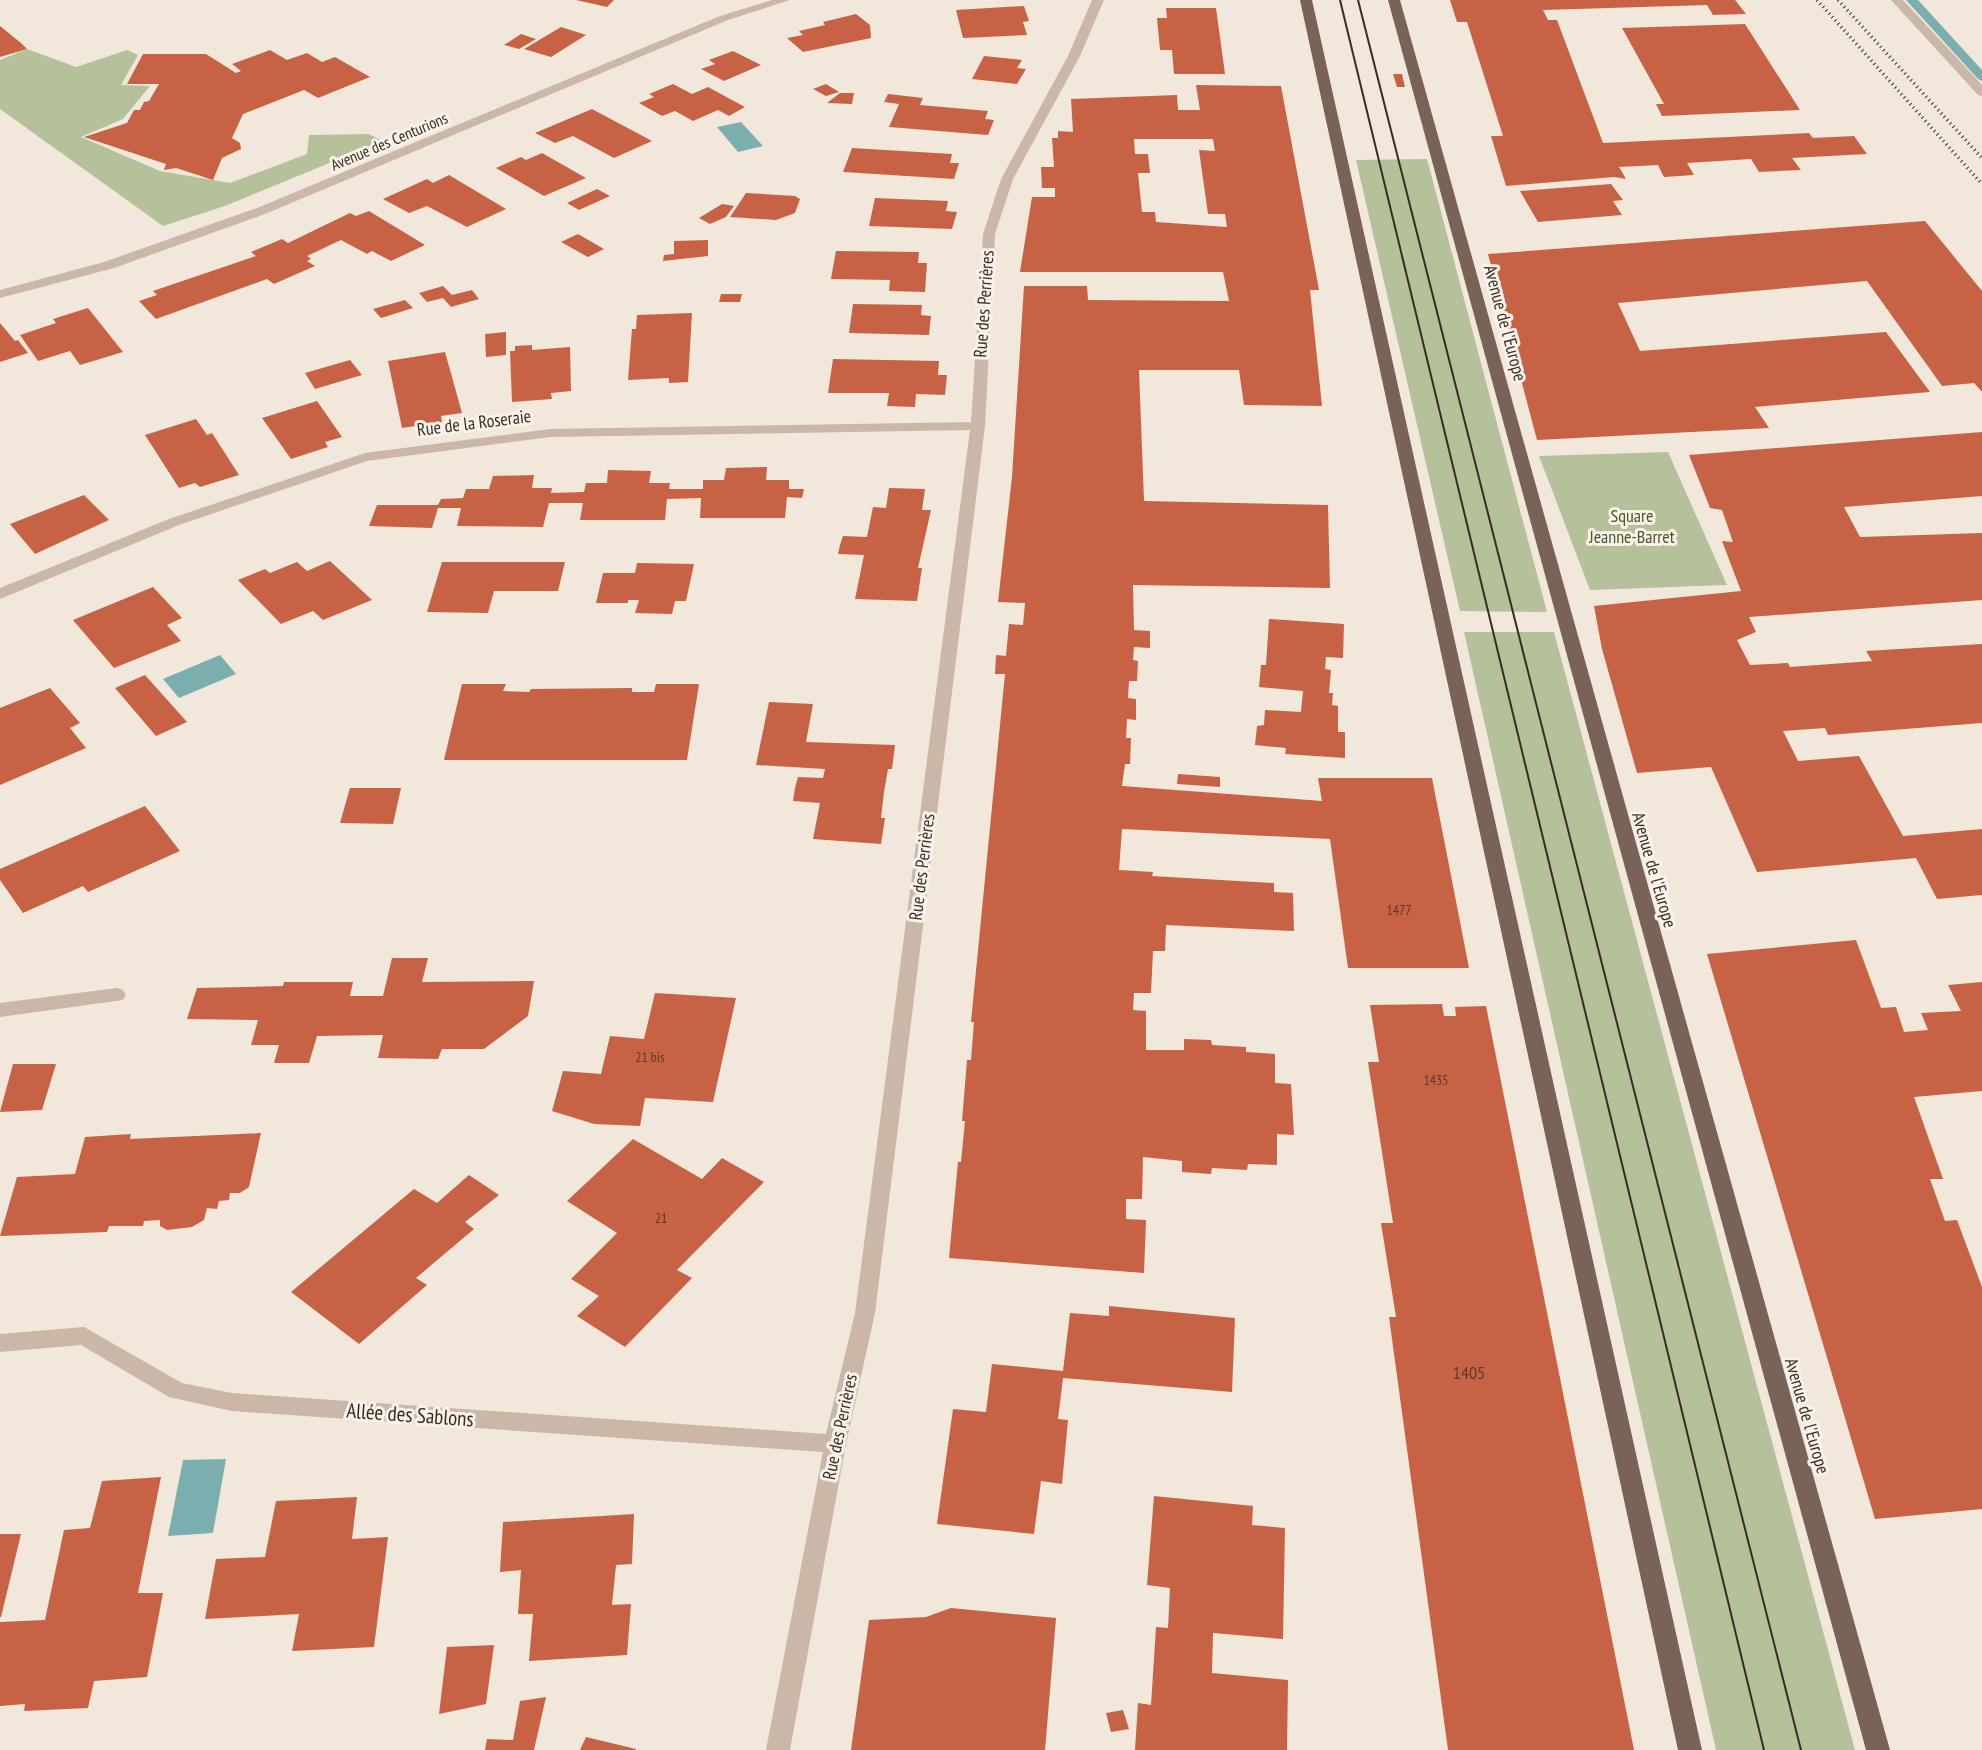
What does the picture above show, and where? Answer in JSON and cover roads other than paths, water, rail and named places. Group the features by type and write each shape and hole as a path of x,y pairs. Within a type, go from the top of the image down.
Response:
{"main road":[{"path":"1306,0 1690,1750"},
{"name":"Avenue de l'Europe","path":"1394,0 1878,1750"}],"street":[{"name":"Avenue des Centurions","path":"0,294 109,265 261,211 724,18 784,0"},
{"path":"1898,0 1982,92"},
{"name":"Rue des Perrières","path":"778,1750 835,1444 865,1313 978,426 989,234 1007,179 1074,56 1095,7"},
{"name":"Rue de la Roseraie","path":"0,594 174,522 365,457 550,433 978,426"},
{"path":"0,1010 117,995"},
{"name":"Allée des Sablons","path":"0,1343 85,1336 177,1391 232,1402 835,1444"}],"water":[{"path":"741,122 763,146 738,152 717,127"},
{"path":"220,655 236,674 179,698 163,679"},
{"path":"226,1459 213,1533 168,1536 183,1460"}],"waterway":[{"path":"1912,0 1982,77"}],"tram line":[{"path":"1340,0 1764,1750"},
{"path":"1358,0 1801,1750"}],"railway":[{"path":"1817,0 1982,184"},
{"path":"1838,0 1982,158"}],"park label":[{"name":"Square Jeanne-Barret","path":"1632,526"}]}
